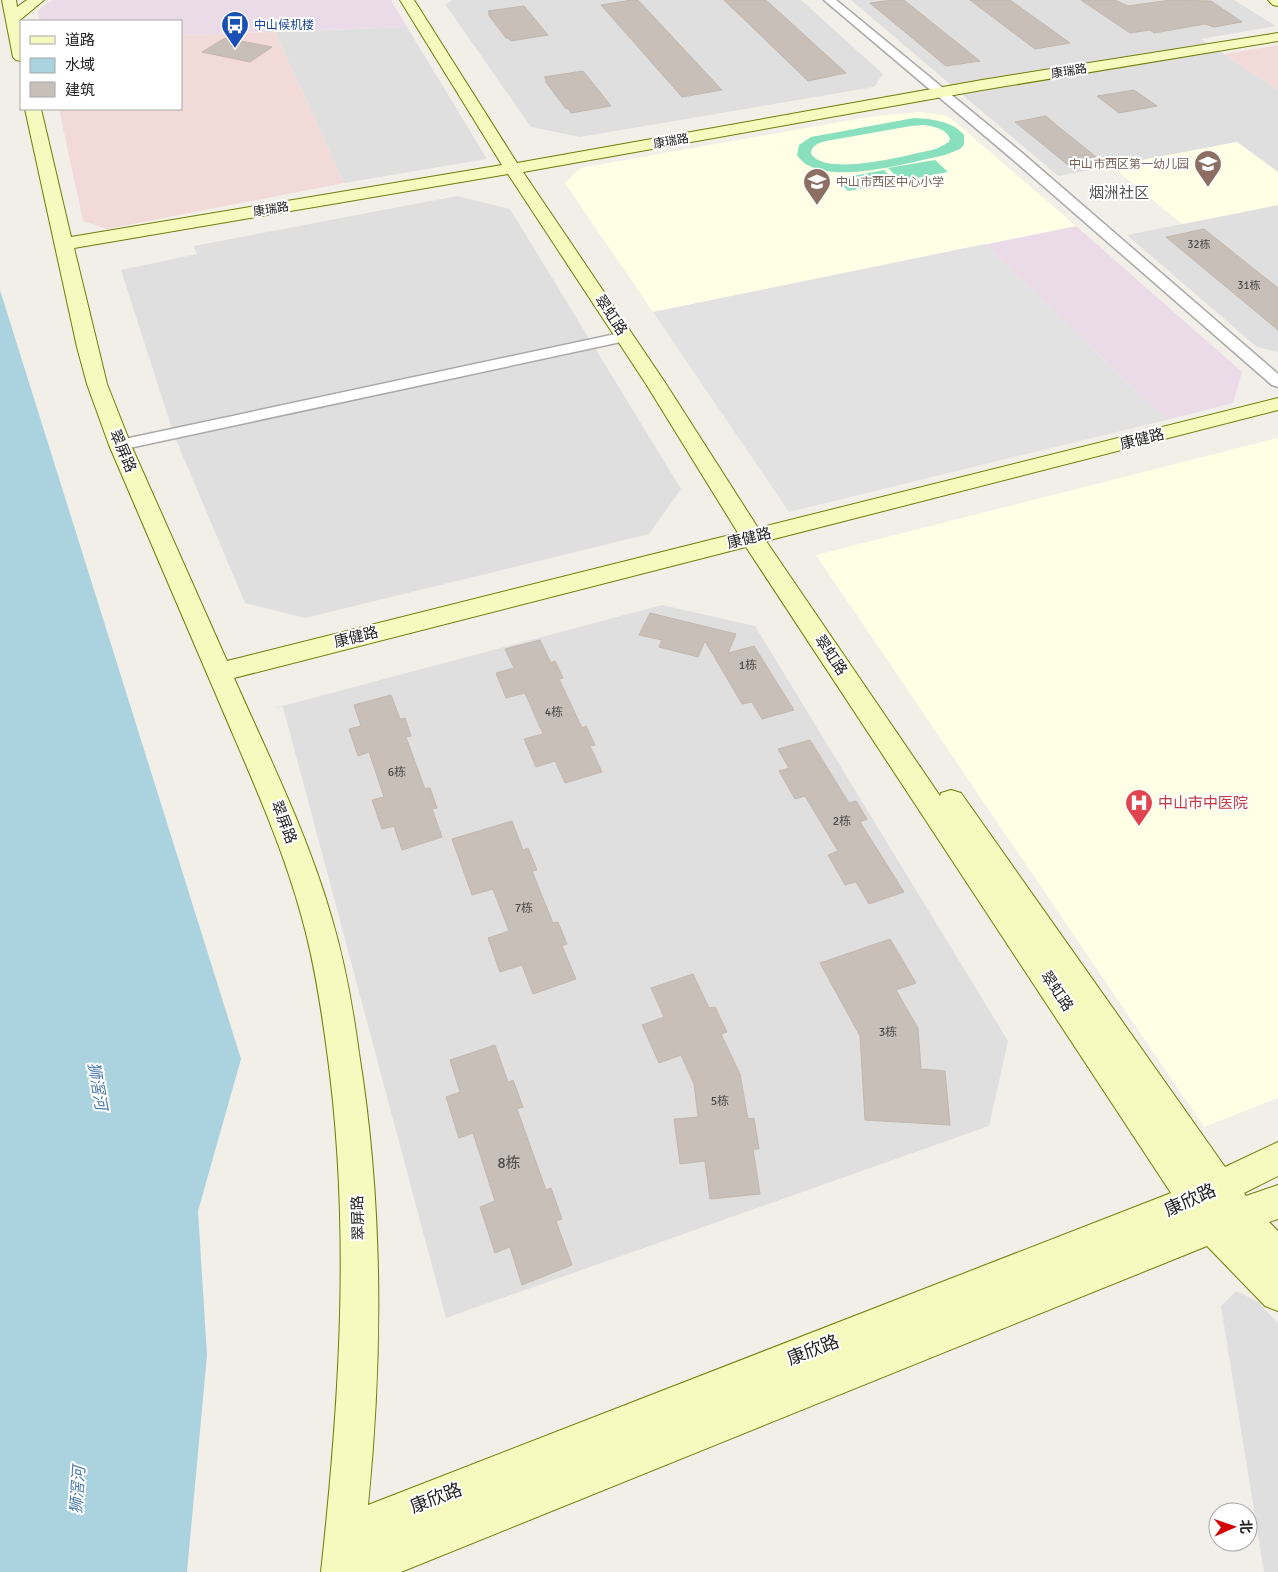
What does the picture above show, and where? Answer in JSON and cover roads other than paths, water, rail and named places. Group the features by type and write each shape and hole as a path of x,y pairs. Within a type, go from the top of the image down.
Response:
{"street":[{"path":"9,0 20,52"},
{"path":"13,19 25,7 37,0"},
{"name":"翠虹路","path":"407,0 522,167 764,542"},
{"name":"翠虹路","path":"419,0 625,337 1217,1207 1278,1293"},
{"path":"829,0 941,92 1278,382"},
{"name":"康瑞路","path":"63,244 522,167 941,92 1278,37"},
{"name":"翠屏路","path":"33,110 86,346 97,384 120,445 286,826 305,877 321,933 332,985 345,1060 359,1210 360,1296 357,1390 352,1473 340,1572"},
{"path":"120,445 625,337"},
{"name":"康健路","path":"223,679 764,542 1278,404"},
{"name":"康健路","path":"764,542 1278,421"},
{"name":"康欣路","path":"350,1572 1217,1207 1278,1158"},
{"name":"康欣路","path":"345,1534 1217,1207 1278,1202"},
{"name":"翠虹路","path":"1217,1207 1278,1256"}],"water":[{"name":"狮滘河","path":"0,290 241,1059 198,1211 207,1355 187,1572 0,1572"}],"place":[{"name":"中山候机楼","path":"235,49"},
{"name":"中山市西区第一幼儿园","path":"1208,188"},
{"name":"中山市西区中心小学","path":"817,206"},
{"name":"中山市中医院","path":"1139,827"}],"district":[{"name":"烟洲社区","path":"1119,193"}]}
